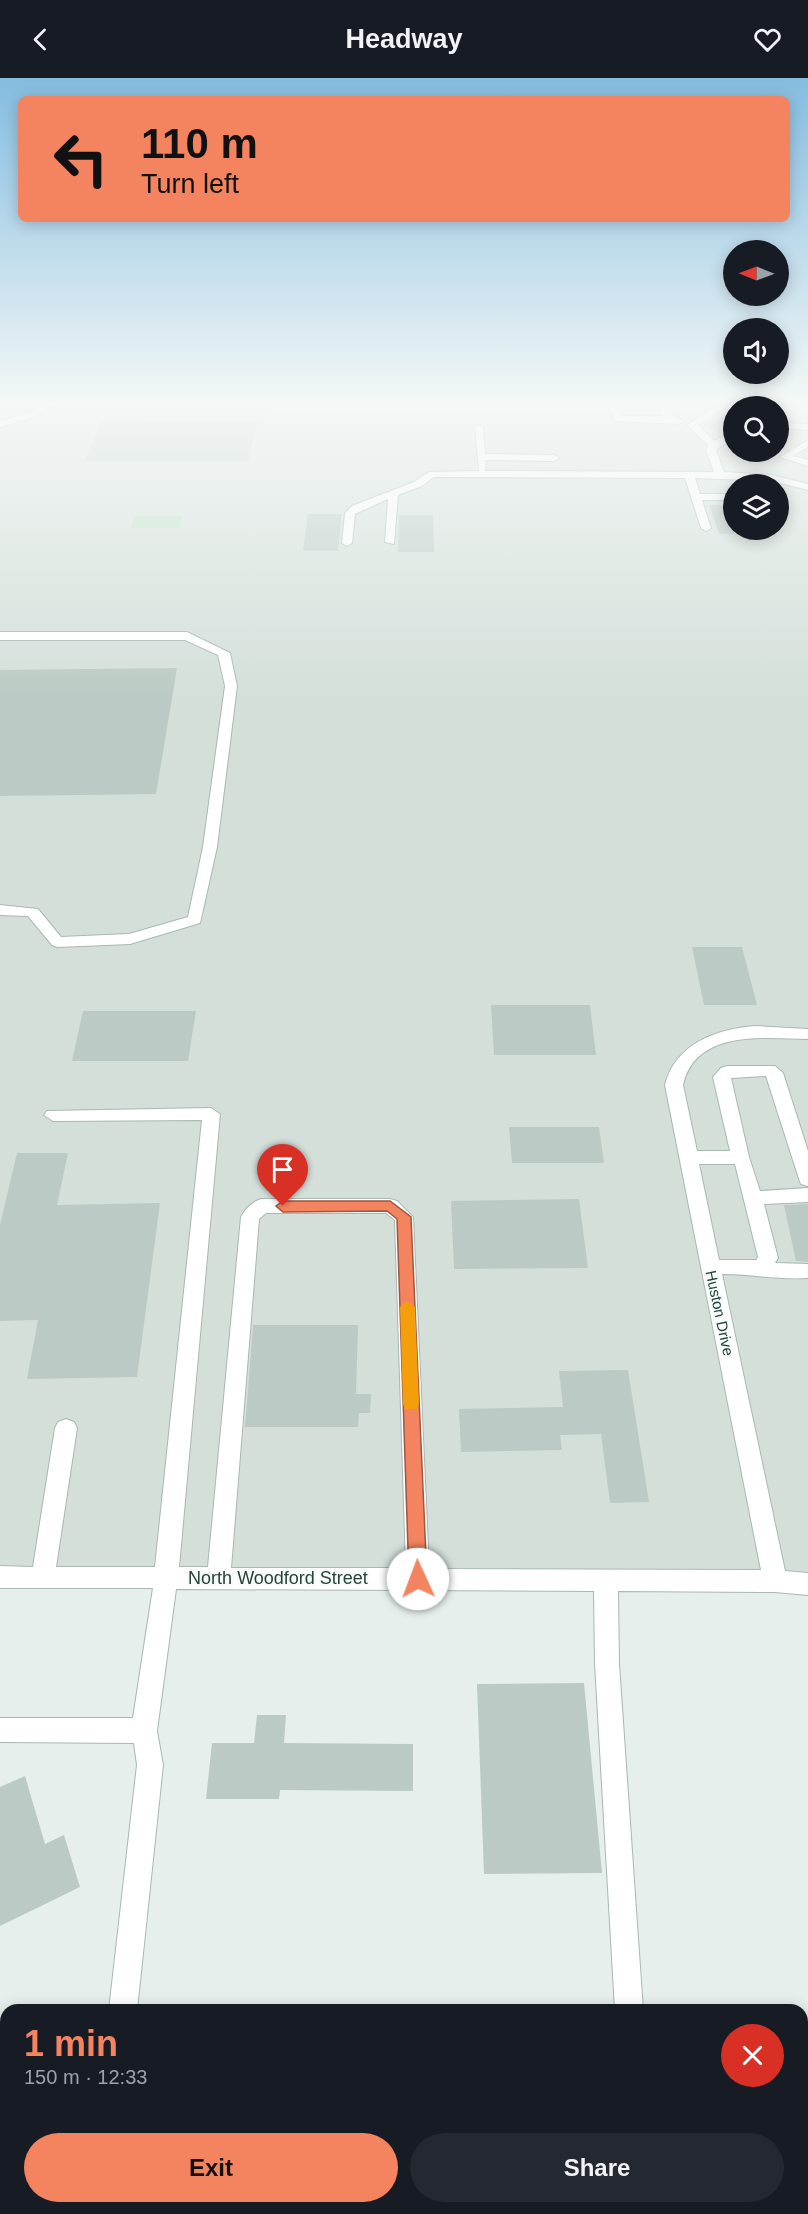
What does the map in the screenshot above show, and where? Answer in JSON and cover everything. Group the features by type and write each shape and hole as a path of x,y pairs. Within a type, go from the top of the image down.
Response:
{"street":[{"path":"347,543 350,513 375,501"},
{"path":"390,542 393,501"},
{"path":"698,501 706,528"},
{"path":"0,636 187,636 224,653 231,686 210,847 195,920 130,939 57,942 33,912 0,910"},
{"name":"Huston Drive","path":"775,1581 674,1085 675,1072 692,1051 738,1034 808,1034"},
{"path":"761,1266 768,1258 740,1157 722,1077 726,1072 769,1070 774,1073 808,1179"},
{"path":"52,1115 211,1114 166,1577 144,1731 150,1765 124,2004"},
{"path":"688,1158 740,1157"},
{"path":"753,1198 808,1195"},
{"path":"219,1578 250,1217 261,1206 390,1206 404,1217 418,1579"},
{"path":"711,1267 761,1266 784,1272 808,1271"},
{"path":"43,1577 66,1428"},
{"name":"North Woodford Street","path":"0,1577 775,1581 808,1584"},
{"path":"606,1580 607,1664 629,2004"},
{"path":"0,1730 144,1731"}],"shaded area":[{"path":"0,501 723,501 723,540 789,540 789,501 808,501 808,1584 0,1577"}],"green space":[{"path":"135,516 183,516 180,528 131,528"}],"building":[{"path":"709,505 723,505 723,534 719,534"},
{"path":"308,514 342,514 338,551 303,551"},
{"path":"399,515 433,515 434,552 398,552"},
{"path":"177,668 156,794 0,796 0,670"},
{"path":"692,947 742,947 757,1005 704,1005"},
{"path":"491,1005 590,1005 596,1055 494,1055"},
{"path":"83,1011 196,1011 188,1061 72,1061"},
{"path":"509,1127 599,1127 604,1163 512,1163"},
{"path":"17,1153 68,1153 57,1205 160,1203 137,1377 27,1379 38,1320 0,1321 0,1225"},
{"path":"579,1199 588,1268 454,1269 451,1201"},
{"path":"808,1204 808,1262 796,1261 784,1205"},
{"path":"253,1325 358,1325 356,1394 371,1394 370,1413 359,1413 358,1427 245,1427"},
{"path":"628,1370 649,1502 610,1503 601,1434 560,1435 562,1450 461,1452 459,1409 563,1407 559,1371"},
{"path":"584,1683 602,1873 484,1874 477,1684"},
{"path":"257,1715 286,1715 284,1743 413,1744 413,1791 280,1790 279,1799 206,1799 212,1743 254,1743"},
{"path":"25,1776 45,1844 64,1835 80,1887 0,1926 0,1787"}],"slow traffic":[{"path":"407,1307 411,1404"}],"route":[{"path":"283,1206 390,1206 404,1217 418,1579"}]}
